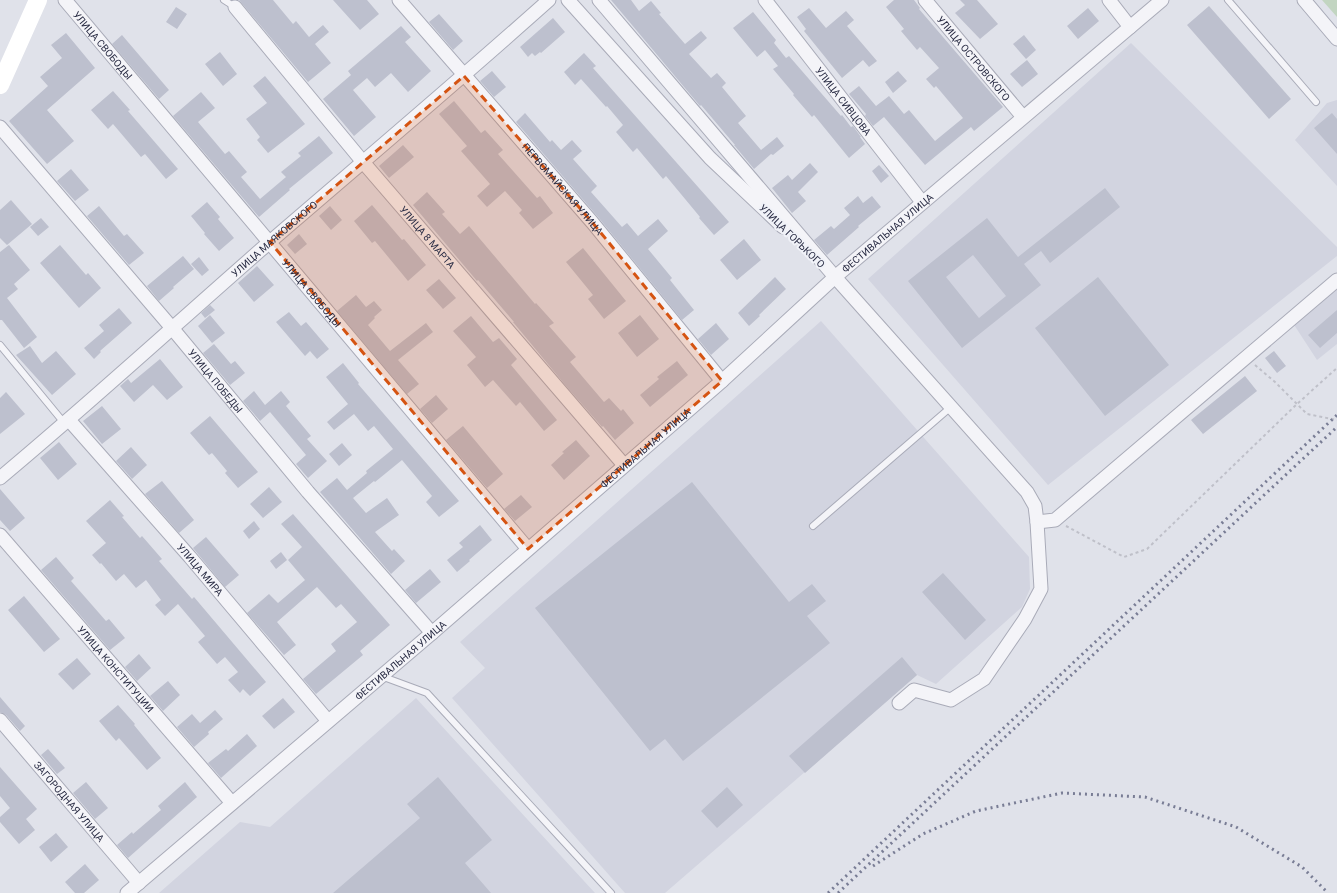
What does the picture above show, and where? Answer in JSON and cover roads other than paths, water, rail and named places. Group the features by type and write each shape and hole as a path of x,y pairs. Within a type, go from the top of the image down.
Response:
{"street":[{"path":"0,85 38,0"},
{"name":"УЛИЦА СВОБОДЫ","path":"65,0 528,549"},
{"name":"ПЕРВОМАЙСКАЯ УЛИЦА","path":"399,0 592,222 722,381"},
{"name":"УЛИЦА МАЯКОВСКОГО","path":"0,478 67,422 270,242 464,76 549,0"},
{"name":"УЛИЦА ГОРЬКОГО","path":"568,0 710,158 835,276"},
{"name":"УЛИЦА ГОРЬКОГО","path":"599,0 835,276"},
{"name":"УЛИЦА СИВЦОВА","path":"765,0 922,202"},
{"name":"УЛИЦА ОСТРОВСКОГО","path":"925,0 1022,117"},
{"path":"1108,0 1130,27"},
{"name":"ФЕСТИВАЛЬНАЯ УЛИЦА","path":"127,893 722,381 835,276 1162,0"},
{"path":"1304,0 1337,39"},
{"name":"УЛИЦА 8 МАРТА","path":"230,4 363,162 624,465"},
{"name":"УЛИЦА ПОБЕДЫ","path":"0,127 172,328 308,492 432,632"},
{"path":"835,276 1027,492 1035,506 1041,589 1026,619 984,679 951,700 914,690 899,703"},
{"path":"1037,522 1055,520 1337,280"},
{"name":"УЛИЦА МИРА","path":"67,422 190,558 328,721"},
{"name":"УЛИЦА КОНСТИТУЦИИ","path":"0,534 232,803"},
{"name":"ЗАГОРОДНАЯ УЛИЦА","path":"0,720 139,883"}],"lane":[{"path":"1228,0 1316,102"},
{"path":"0,345 67,422"},
{"path":"813,526 951,407"},
{"path":"381,676 427,693 611,893"}],"railway":[{"path":"828,893 1337,415"},
{"path":"838,893 1337,427"},
{"path":"873,866 923,834 976,811 1062,793 1145,797 1236,827 1302,867 1328,893"}]}
